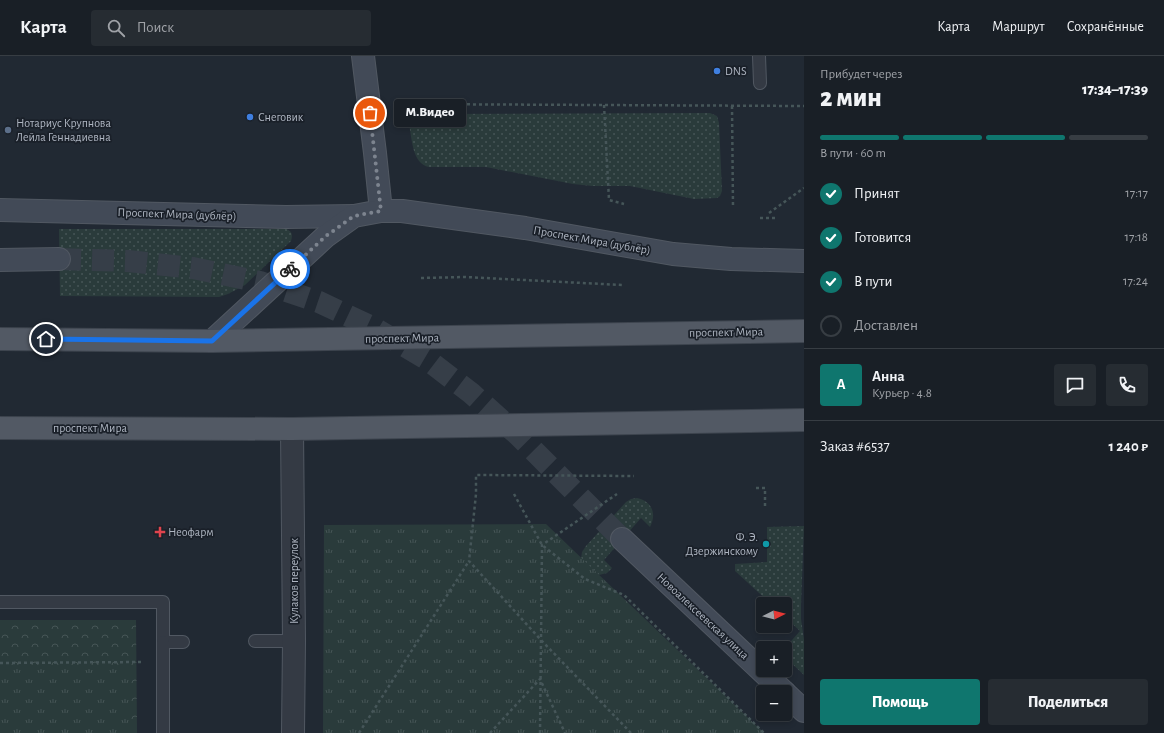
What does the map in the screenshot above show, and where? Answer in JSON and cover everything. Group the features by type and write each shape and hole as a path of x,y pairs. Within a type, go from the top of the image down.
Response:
{"main road":[{"name":"проспект Мира","path":"0,339 212,341 804,331"},
{"name":"проспект Мира","path":"0,428 292,429 804,420"}],"street":[{"path":"363,56 381,211"},
{"name":"Проспект Мира (дублёр)","path":"0,210 286,217 354,216 381,211 402,211 525,228 673,254 731,259 804,261"},
{"path":"212,341 326,236 354,216"},
{"path":"0,260 59,259"},
{"name":"Кулаков переулок","path":"292,429 294,641 293,733"},
{"name":"Новоалексеевская улица","path":"622,539 776,685"},
{"name":"Новоалексеевская улица","path":"792,700 804,711"}],"lane":[{"path":"759,56 760,83"},
{"path":"0,602 163,602 163,733"},
{"path":"255,642 294,641"},
{"path":"163,642 183,642"}],"path":[{"path":"394,104 804,106"},
{"path":"604,105 609,200 624,204"},
{"path":"732,106 732,207"},
{"path":"769,214 804,188"},
{"path":"760,218 775,218"},
{"path":"421,278 465,277 622,286"},
{"path":"359,733 469,561 476,494 476,475 634,476"},
{"path":"756,488 765,488 764,507"},
{"path":"514,494 542,545 585,579 624,595 764,733"},
{"path":"542,545 617,494"},
{"path":"540,733 542,545"},
{"path":"469,561 541,640 631,733"},
{"path":"0,663 163,662"},
{"path":"490,733 540,679"},
{"path":"540,679 565,733"}],"green space":[{"path":"710,113 717,116 719,123 722,191 720,196 717,198 694,199 630,186 592,186 573,184 486,167 429,167 423,165 416,156 409,124 412,116 416,114"},
{"path":"59,229 286,229 291,232 292,237 291,241 245,285 219,297 60,296"},
{"path":"637,498 646,502 652,509 653,517 650,527 641,518 604,560 612,568 607,573 599,575 581,559 582,552 626,502"},
{"path":"546,524 764,733 323,733 324,525"},
{"path":"804,526 801,619 804,640 804,675 792,664 791,641 800,631 792,624 792,597 763,597 735,571 735,564 767,562 767,527"},
{"path":"0,620 136,620 137,733 0,733"},
{"path":"131,668 131,733 1,733 1,669"}],"tunnel":[{"path":"59,259 128,261 193,268 260,282 319,302 376,329 425,358 471,393 518,435 622,539"}],"way so far":[{"path":"290,269 326,236 354,216 381,211 370,113"}],"place":[{"name":"DNS","path":"717,71"},
{"name":"М.Видео","path":"370,113"},
{"name":"Снеговик","path":"250,117"},
{"name":"Нотариус Крупнова Лейла Геннадиевна","path":"8,130"},
{"name":"Неофарм","path":"160,532"},
{"name":"Ф. Э. Дзержинскому","path":"766,544"}],"route":[{"path":"46,339 212,341 290,269"}]}
